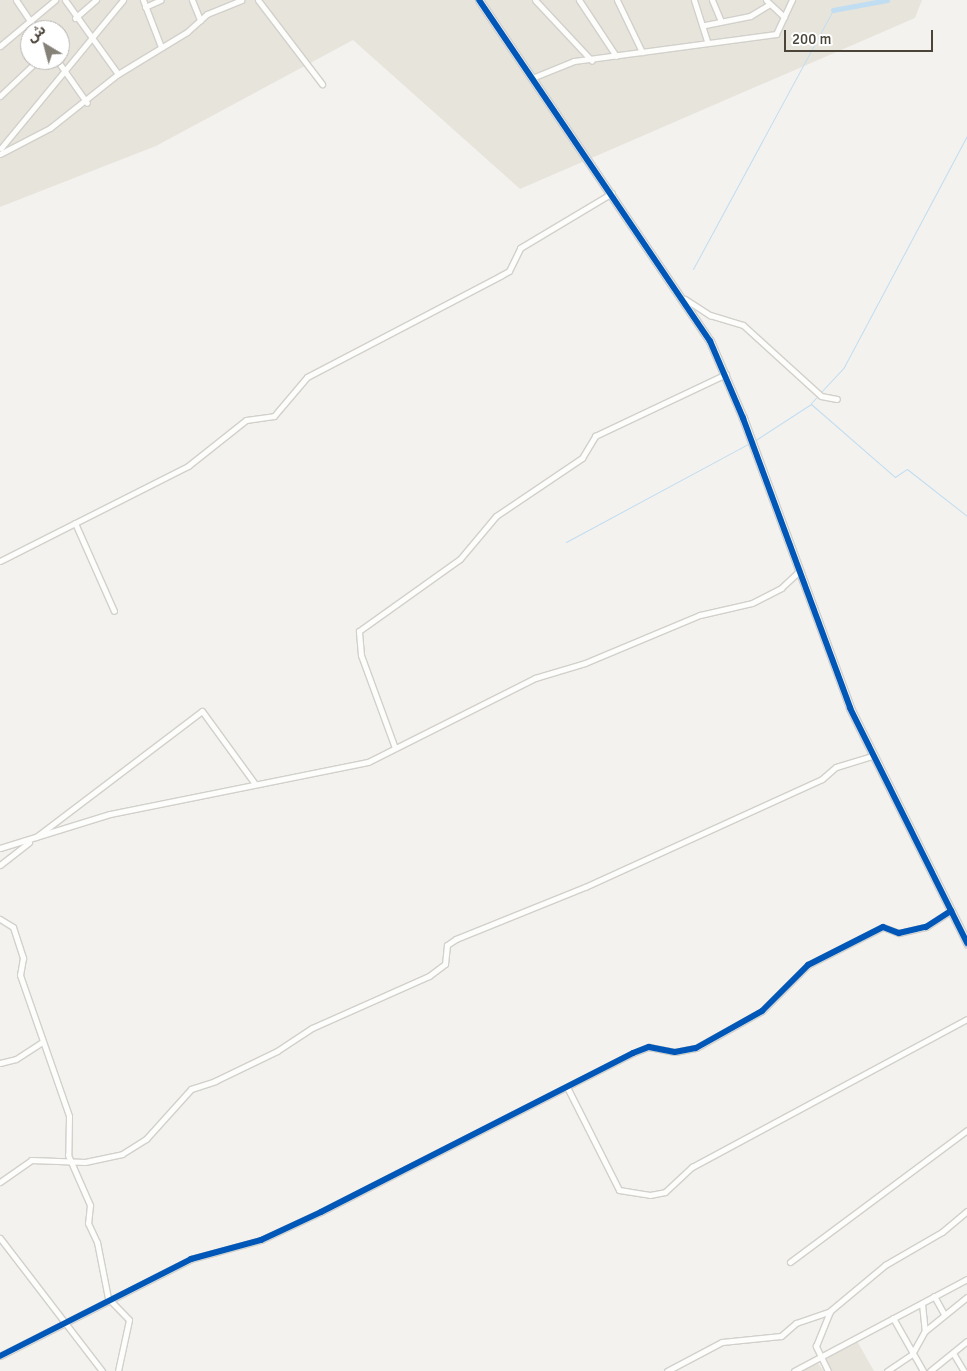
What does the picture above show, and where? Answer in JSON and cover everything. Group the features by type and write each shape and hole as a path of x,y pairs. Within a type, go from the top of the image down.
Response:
{"street":[{"path":"16,0 29,20"},
{"path":"34,20 55,0"},
{"path":"65,0 75,18 118,74"},
{"path":"75,18 96,0"},
{"path":"70,60 123,0"},
{"path":"143,0 161,47"},
{"path":"145,7 161,0"},
{"path":"192,0 200,20"},
{"path":"222,0 225,6"},
{"path":"1,150 46,131 87,102 118,74 200,20 225,6 241,0"},
{"path":"258,0 322,84"},
{"path":"479,0 685,299 726,374 798,572 872,756 967,943"},
{"path":"535,0 592,61"},
{"path":"579,0 616,56"},
{"path":"617,0 642,52"},
{"path":"694,0 705,25 707,41"},
{"path":"712,0 721,21"},
{"path":"532,78 568,63 592,61 707,41 776,34 792,0"},
{"path":"705,25 750,16 767,2 784,17"},
{"path":"0,46 20,31"},
{"path":"0,96 27,70"},
{"path":"1,150 61,70"},
{"path":"63,70 87,102"},
{"path":"0,561 188,466 246,420 274,416 307,377 500,276 509,270 520,248 612,193"},
{"path":"685,299 710,315 743,325 821,396 837,399"},
{"path":"395,748 361,655 359,631 460,559 496,516 582,458 591,439 726,374"},
{"path":"75,523 114,611"},
{"path":"0,848 110,814 368,762 478,710 535,678 592,661 700,615 752,603 781,588 798,572"},
{"path":"0,865 202,712 255,784"},
{"path":"0,1182 31,1160 102,1159 139,1145 191,1089 216,1081 324,1022 429,976 445,964 447,945 456,939 584,887 822,779 836,767 872,756"},
{"path":"0,1356 110,1303 191,1259 261,1240 321,1212 643,1049 676,1052 696,1048 762,1011 808,965 883,927 899,933 926,927 951,911"},
{"path":"0,920 13,927 23,958 20,975 69,1116 71,1160 90,1205 88,1223 98,1242 98,1261 110,1303 123,1311 130,1328 123,1336 123,1363 118,1371"},
{"path":"566,1087 618,1190 650,1195 665,1192 692,1167 967,1019"},
{"path":"0,1063 16,1059 42,1042"},
{"path":"790,1262 967,1130"},
{"path":"667,1371 722,1342 781,1336 796,1323 830,1311 885,1265 942,1232 967,1211"},
{"path":"0,1238 67,1323 101,1371"},
{"path":"794,1371 967,1279"},
{"path":"934,1296 944,1314"},
{"path":"887,1371 912,1354 924,1331 967,1297"},
{"path":"922,1304 924,1331"},
{"path":"828,1371 818,1358 817,1340 830,1311"},
{"path":"892,1318 923,1371"},
{"path":"930,1371 967,1341"},
{"path":"953,1353 964,1371"}],"shaded area":[{"path":"0,0 922,0 915,18 520,189 353,40 156,146 0,207"},
{"path":"857,1341 874,1371 832,1371 824,1358"},
{"path":"813,1357 824,1371 793,1371"}],"waterway":[{"path":"833,10 887,0"},
{"path":"693,269 833,10"},
{"path":"821,392 844,367 967,136"},
{"path":"811,403 819,395"},
{"path":"754,441 811,404 895,477 907,469 967,516"},
{"path":"566,542 750,443"}],"cycle path":[{"path":"479,0 710,341 743,418 850,708 967,943"},
{"path":"0,1356 191,1259 261,1240 321,1212 633,1053 649,1047 675,1052 696,1048 762,1011 808,965 883,927 899,933 926,927 951,911"}]}
